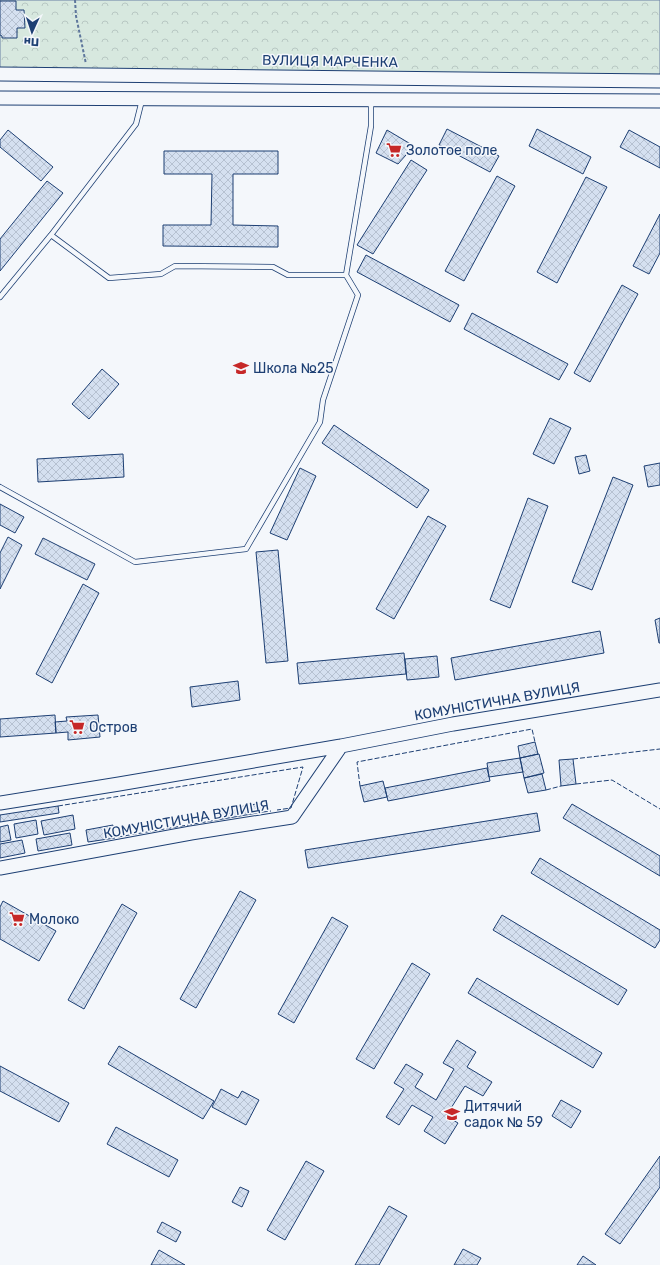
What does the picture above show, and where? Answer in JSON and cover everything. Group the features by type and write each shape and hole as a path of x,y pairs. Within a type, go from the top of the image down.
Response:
{"street":[{"name":"ВУЛИЦЯ МАРЧЕНКА","path":"0,74 660,81"},
{"path":"0,98 660,101"},
{"name":"КОМУНІСТИЧНА ВУЛИЦЯ","path":"0,803 340,746 453,724 660,690"},
{"name":"КОМУНІСТИЧНА ВУЛИЦЯ","path":"0,868 191,833 292,817 340,746"}],"lane":[{"path":"0,297 51,235 136,124 142,99"},
{"path":"0,486 135,562 246,549 320,422 323,400 358,295 346,275 371,126 371,100"},
{"path":"51,235 109,278 161,274 175,266 273,267 288,275 346,275"}],"path":[{"path":"74,0 88,75"}],"green space":[{"path":"0,0 660,0 660,75 0,69"}],"building":[{"path":"0,1 16,1 16,10 24,10 25,28 17,28 17,38 2,38 0,35"},
{"path":"447,129 499,156 490,172 439,145"},
{"path":"537,129 591,157 583,174 529,146"},
{"path":"8,130 53,167 41,181 0,147 0,140"},
{"name":"Золотое поле","path":"387,130 414,146 398,164 376,153"},
{"path":"629,130 660,147 660,168 620,147"},
{"path":"164,151 278,151 278,174 233,174 233,225 278,226 278,247 163,246 163,225 211,225 212,174 164,174"},
{"path":"411,160 427,170 373,254 357,245"},
{"path":"497,176 515,186 464,281 445,271"},
{"path":"586,177 607,187 557,283 537,272"},
{"path":"47,181 63,193 0,271 0,239"},
{"path":"660,214 660,253 649,274 633,266"},
{"path":"366,255 459,305 450,322 357,272"},
{"path":"622,285 638,294 590,382 574,373"},
{"path":"472,313 568,364 559,380 464,329"},
{"path":"102,369 119,384 89,419 72,404"},
{"path":"550,418 571,428 554,464 533,454"},
{"path":"334,425 429,490 417,508 322,443"},
{"path":"123,454 124,477 38,482 37,459"},
{"path":"586,455 590,471 579,474 575,457"},
{"path":"660,463 660,485 648,487 644,466"},
{"path":"300,468 316,476 287,540 270,533"},
{"path":"613,477 633,485 592,590 572,582"},
{"path":"528,498 548,506 510,608 490,600"},
{"path":"0,504 24,517 15,533 0,525"},
{"path":"428,516 446,526 394,619 376,609"},
{"path":"8,537 22,545 0,589 0,553"},
{"path":"43,538 95,564 87,580 35,554"},
{"path":"278,550 288,661 266,663 256,552"},
{"path":"83,584 99,593 52,683 36,674"},
{"path":"660,618 660,643 659,643 655,620"},
{"path":"600,631 604,653 455,680 451,658"},
{"path":"404,653 406,674 299,684 297,663"},
{"path":"437,656 439,677 407,680 405,659"},
{"path":"238,681 240,700 192,707 190,687"},
{"path":"55,715 56,733 0,737 0,719"},
{"name":"Остров","path":"98,715 100,737 68,740 68,732 56,733 55,722 67,721 66,717"},
{"path":"535,742 538,754 520,758 518,746"},
{"path":"539,754 544,773 524,778 520,758"},
{"path":"520,758 523,772 489,777 487,763"},
{"path":"573,759 576,784 561,786 559,760"},
{"path":"487,768 490,781 388,801 385,788"},
{"path":"542,774 546,790 528,793 524,778"},
{"path":"383,781 387,797 364,802 360,786"},
{"path":"262,803 263,812 217,820 215,811"},
{"path":"572,804 660,856 660,876 563,818"},
{"path":"58,806 59,813 0,822 0,815"},
{"path":"537,813 540,831 308,868 305,850"},
{"path":"73,815 75,829 44,835 41,821"},
{"path":"36,820 38,834 16,838 14,824"},
{"path":"8,825 11,840 0,842 0,827"},
{"path":"113,825 115,838 88,842 86,830"},
{"path":"70,833 72,845 38,851 36,839"},
{"path":"22,840 25,853 0,858 0,844"},
{"path":"540,858 660,930 660,940 655,948 531,873"},
{"path":"240,891 256,900 196,1008 180,999"},
{"name":"Молоко","path":"3,901 56,931 39,961 0,939 0,907"},
{"path":"122,904 137,913 84,1009 68,1000"},
{"path":"502,915 627,990 618,1005 493,930"},
{"path":"332,917 348,926 294,1023 278,1014"},
{"path":"412,963 430,974 374,1069 356,1059"},
{"path":"477,978 602,1053 593,1068 468,993"},
{"path":"457,1040 476,1052 467,1067 492,1082 483,1096 465,1086 446,1116 458,1123 445,1144 424,1131 433,1117 412,1105 399,1125 386,1117 404,1089 394,1083 406,1064 423,1074 415,1087 436,1100 454,1069 443,1063"},
{"path":"119,1046 214,1101 203,1119 108,1064"},
{"path":"0,1066 69,1103 59,1122 0,1091"},
{"path":"221,1089 238,1098 242,1091 259,1100 246,1125 212,1107"},
{"path":"561,1100 581,1111 571,1128 552,1116"},
{"path":"116,1127 178,1160 169,1177 107,1144"},
{"path":"660,1156 660,1187 620,1244 605,1234"},
{"path":"306,1161 324,1171 285,1240 267,1230"},
{"path":"240,1187 249,1191 242,1207 232,1202"},
{"path":"389,1206 407,1216 379,1265 355,1265"},
{"path":"162,1222 181,1232 176,1242 157,1232"},
{"path":"463,1249 481,1258 477,1265 454,1265"},
{"path":"159,1250 185,1265 151,1265"},
{"path":"583,1256 596,1265 577,1265"}],"fence":[{"path":"360,786 357,762 532,729 535,742"},
{"path":"573,759 660,749"},
{"path":"58,806 303,767 291,808 277,810"},
{"path":"576,784 612,780 660,809"},
{"path":"546,790 561,786"},
{"path":"263,812 271,811"},
{"path":"118,837 217,820"}],"place":[{"name":"Золотое поле","path":"394,150"},
{"name":"Школа №25","path":"241,368"},
{"name":"Остров","path":"77,727"},
{"name":"Молоко","path":"17,919"},
{"name":"Дитячий садок № 59","path":"452,1114"}]}
